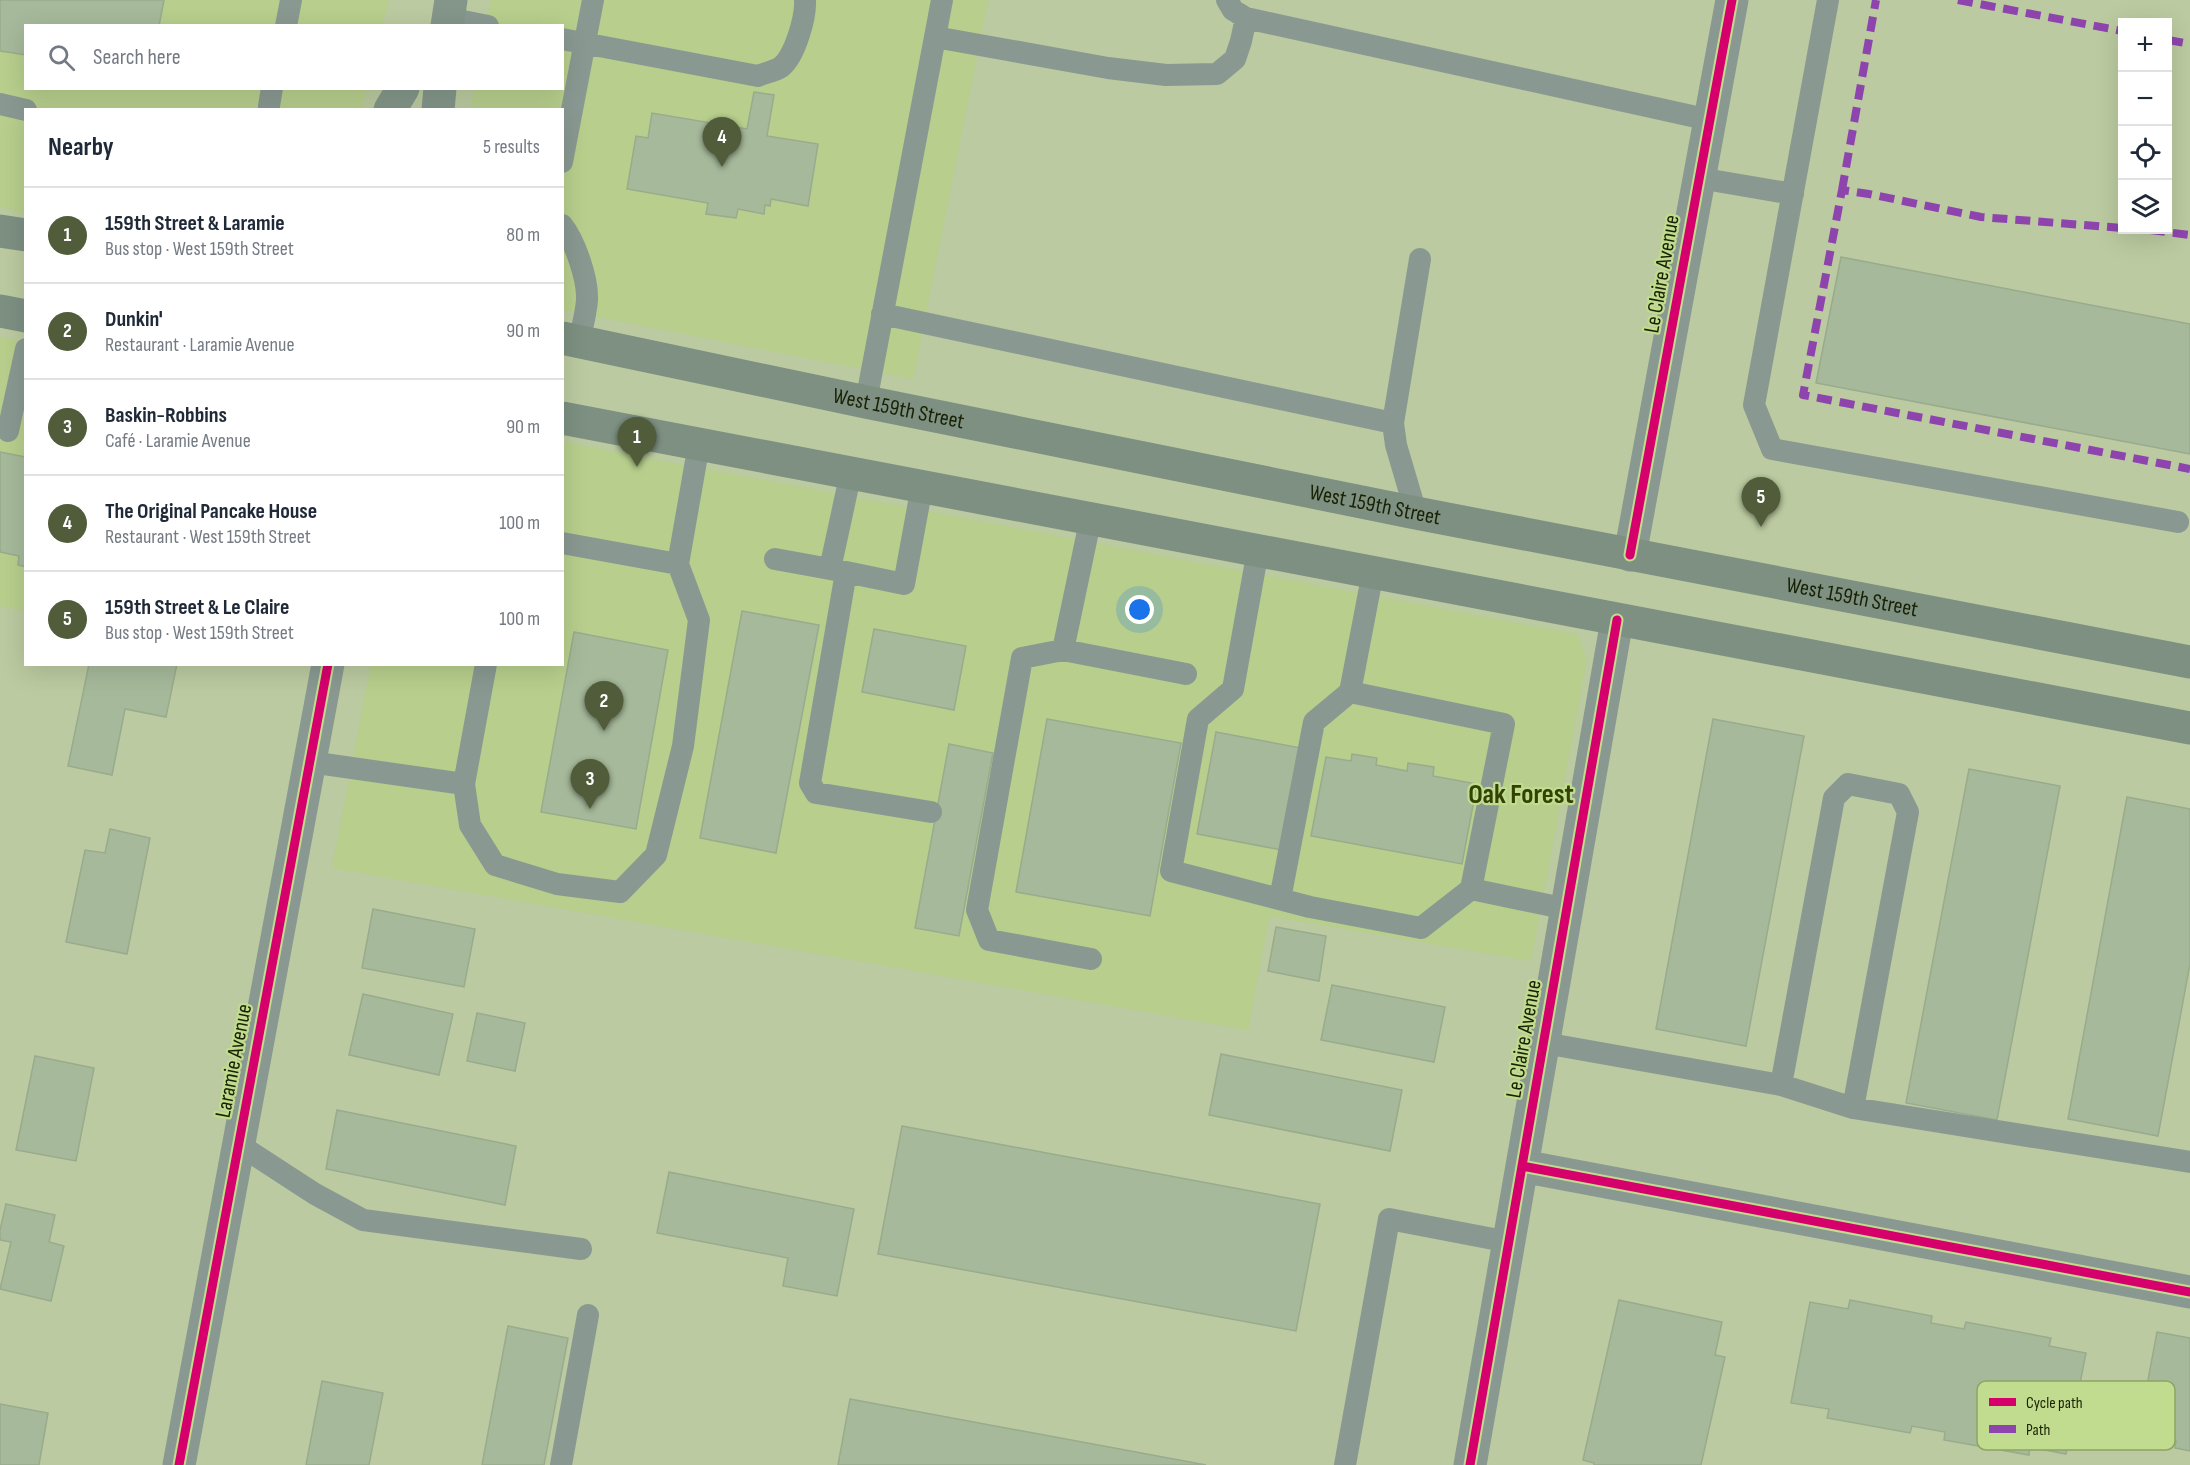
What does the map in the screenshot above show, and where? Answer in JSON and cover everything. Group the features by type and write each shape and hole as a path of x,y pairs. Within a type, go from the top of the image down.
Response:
{"main road":[{"path":"0,231 24,235"},
{"path":"0,311 24,315"},
{"name":"West 159th Street","path":"571,340 1416,513 2190,662"},
{"path":"564,418 2190,728"}],"street":[{"name":"Le Claire Avenue","path":"1630,555 1732,0"},
{"path":"391,108 402,90"},
{"path":"438,108 440,90"},
{"name":"Le Claire Avenue","path":"1470,1465 1617,620"},
{"name":"Laramie Avenue","path":"179,1465 328,666"},
{"path":"1522,1167 2190,1292"}],"lane":[{"path":"286,24 291,0"},
{"path":"564,140 573,41 593,0"},
{"path":"573,41 758,76 781,67 792,51 802,23 805,0"},
{"path":"866,402 942,0"},
{"path":"1227,0 1233,10 1246,18 1710,120"},
{"path":"1827,0 1754,405 1772,449 2178,522"},
{"path":"447,17 479,24"},
{"path":"935,37 1108,68 1166,75 1217,74 1235,59 1246,18"},
{"path":"0,104 24,110"},
{"path":"1699,178 1793,194"},
{"path":"564,228 570,235 579,258 587,298 571,340"},
{"path":"1416,513 1396,446 1393,423 1420,259"},
{"path":"882,314 1393,423"},
{"path":"11,431 24,360"},
{"path":"486,666 465,784 470,825 495,865 557,884 620,892 656,855 683,746 699,620 678,564 699,444"},
{"path":"851,472 810,783 816,793 931,812"},
{"path":"775,559 904,584 922,486"},
{"path":"1063,651 1091,517"},
{"path":"564,543 678,564"},
{"path":"1258,550 1233,689 1198,719 1171,871 1280,899 1421,928 1471,889 1504,724 1350,692"},
{"path":"1280,899 1314,722 1350,692 1373,572"},
{"path":"1091,959 990,940 977,910 1022,658 1063,651 1186,674"},
{"path":"309,762 465,784"},
{"path":"1781,1085 1834,798 1848,784 1899,794 1908,812 1853,1108"},
{"path":"1471,889 1567,909"},
{"path":"1544,1043 1781,1085 1853,1108 2190,1161"},
{"path":"238,1144 315,1194 363,1220 581,1249"},
{"path":"1345,1465 1389,1219 1509,1242"},
{"path":"561,1465 588,1315"}],"shaded area":[{"path":"0,0 389,0 382,24 24,24 24,90 367,90 362,108 24,108 24,213 0,207"},
{"path":"491,0 988,0 913,379 564,310 564,108 470,108 474,90 564,90 564,24 486,24"},
{"path":"0,337 24,342 24,611 0,606"},
{"path":"564,442 1578,635 1587,659 1531,961 1269,916 1248,1030 332,868 371,666 564,666"}],"building":[{"path":"0,0 164,0 159,24 24,24 24,55 0,51"},
{"path":"754,92 774,95 767,136 818,144 808,206 771,199 770,206 765,205 764,214 738,209 736,218 706,214 708,203 627,189 636,136 648,138 652,113 747,129"},
{"path":"1841,257 2190,324 2190,454 1816,383"},
{"path":"0,452 24,457 24,566 18,565 19,556 0,552"},
{"path":"742,611 819,625 776,853 700,838"},
{"path":"874,629 966,646 954,710 862,692"},
{"path":"574,632 668,650 636,829 541,812"},
{"path":"89,666 177,666 166,717 125,709 112,775 68,766"},
{"path":"1047,719 1181,743 1150,916 1016,892"},
{"path":"1713,719 1804,736 1746,1046 1656,1029"},
{"path":"1216,732 1301,748 1282,850 1197,834"},
{"path":"949,744 993,753 959,936 915,928"},
{"path":"1352,754 1377,758 1376,765 1407,771 1408,763 1434,767 1433,776 1477,784 1462,864 1311,836 1326,757 1351,761"},
{"path":"1969,769 2060,786 1997,1120 1906,1103"},
{"path":"2127,797 2190,809 2190,964 2158,1136 2068,1119"},
{"path":"110,829 150,838 127,954 66,942 85,850 105,853"},
{"path":"373,909 475,929 464,987 362,968"},
{"path":"1276,927 1326,936 1319,981 1268,971"},
{"path":"1332,985 1445,1007 1434,1062 1321,1040"},
{"path":"363,994 453,1014 439,1075 349,1055"},
{"path":"477,1013 525,1023 515,1071 467,1061"},
{"path":"1221,1054 1402,1090 1390,1151 1209,1115"},
{"path":"35,1056 94,1068 76,1161 16,1150"},
{"path":"337,1110 516,1146 505,1205 326,1169"},
{"path":"902,1126 1320,1204 1296,1331 878,1254"},
{"path":"669,1172 854,1209 837,1296 783,1286 788,1258 657,1233"},
{"path":"6,1204 55,1215 49,1242 64,1246 51,1301 0,1289 11,1242 0,1240"},
{"path":"1619,1300 1722,1322 1715,1355 1725,1357 1701,1465 1594,1465 1594,1463 1583,1460"},
{"path":"1850,1300 1932,1316 1931,1323 1964,1329 1966,1322 2051,1338 2049,1346 2086,1353 2080,1381 1977,1381 1977,1446 1944,1440 1945,1432 1912,1426 1910,1433 1827,1418 1829,1409 1791,1403 1810,1302 1848,1309"},
{"path":"508,1326 568,1338 544,1465 482,1465"},
{"path":"2157,1332 2190,1338 2190,1451 2175,1448 2175,1381 2148,1381"},
{"path":"322,1381 383,1393 369,1465 306,1465"},
{"path":"850,1399 1206,1465 838,1465"},
{"path":"0,1404 48,1413 39,1465 0,1465"},
{"path":"2001,1450 2030,1450 2029,1455"},
{"path":"2045,1450 2067,1450 2066,1454"}],"marked path":[{"path":"1842,190 1876,0"},
{"path":"1958,0 2118,30"},
{"path":"2172,41 2190,44"},
{"path":"2118,228 1981,217 1842,190 1803,395 2190,469"},
{"path":"2172,233 2190,235"}],"cycle path":[{"path":"1630,555 1732,0"},
{"path":"1470,1465 1617,620"},
{"path":"179,1465 328,666"},
{"path":"1522,1166 2190,1292"}],"place":[{"name":"The Original Pancake House","path":"722,167"},
{"name":"159th Street & Laramie","path":"637,467"},
{"name":"159th Street & Le Claire","path":"1761,527"},
{"name":"Dunkin'","path":"604,731"},
{"name":"Baskin-Robbins","path":"590,809"}],"district":[{"name":"Oak Forest","path":"1521,794"}]}
